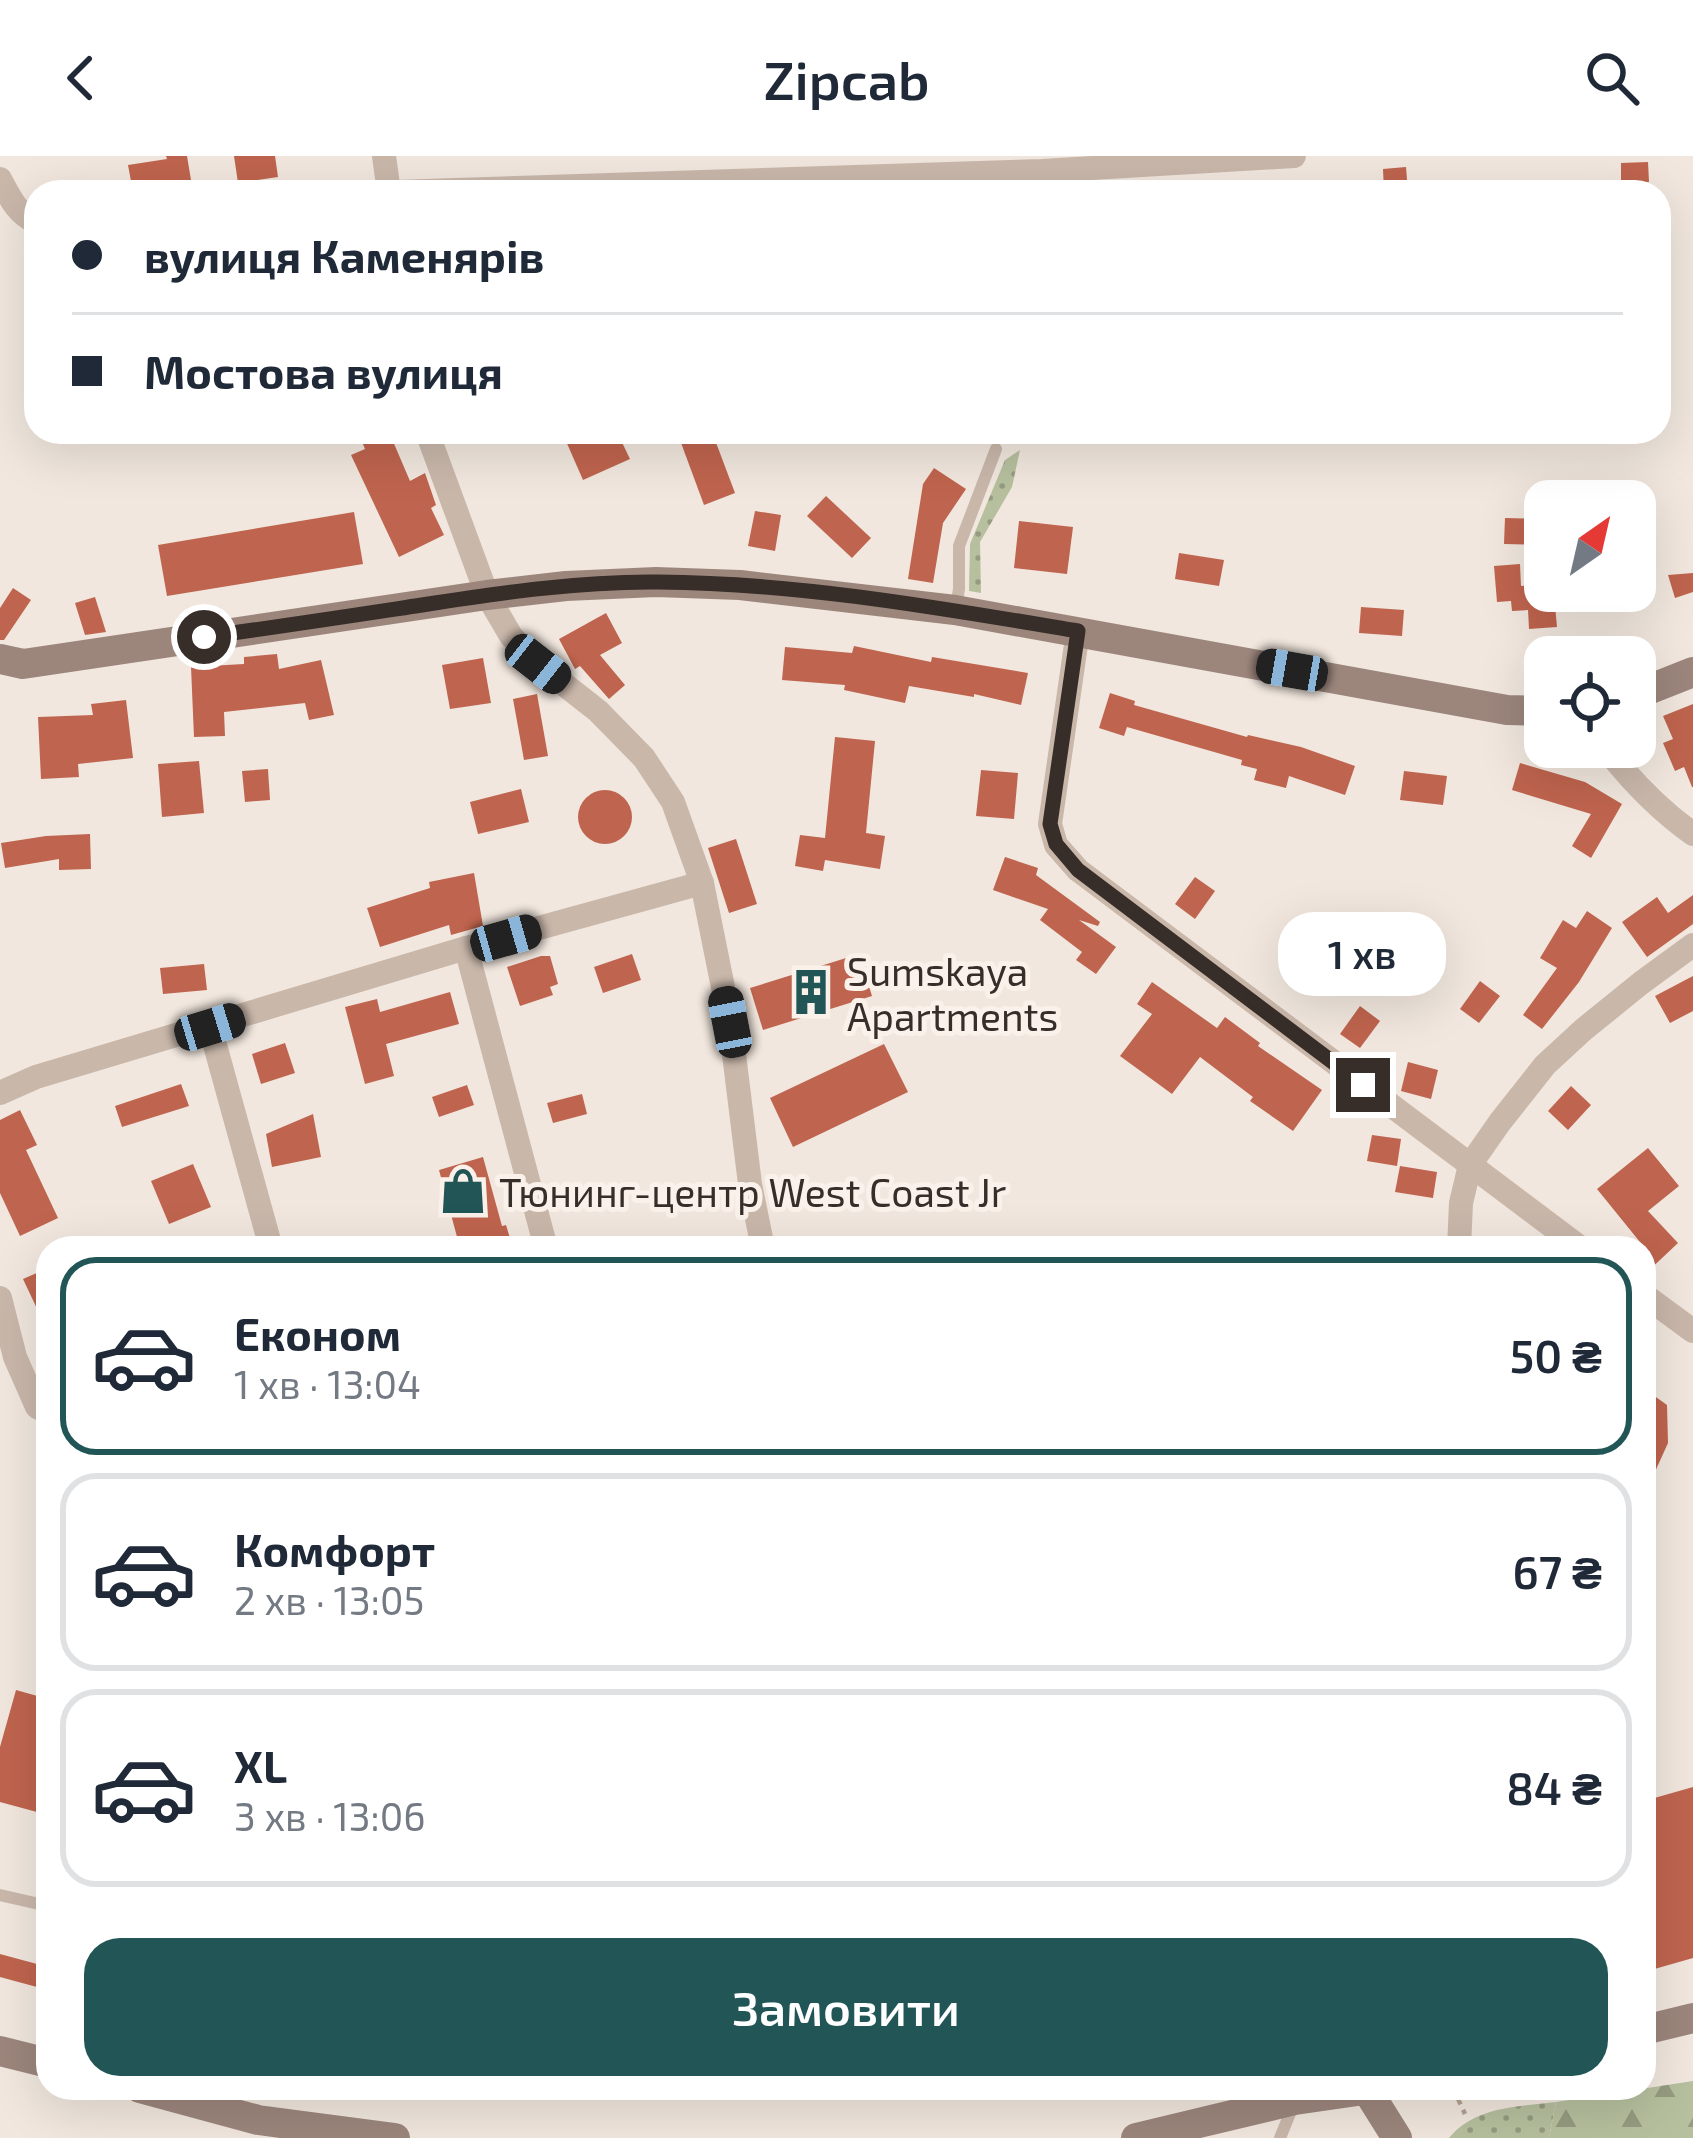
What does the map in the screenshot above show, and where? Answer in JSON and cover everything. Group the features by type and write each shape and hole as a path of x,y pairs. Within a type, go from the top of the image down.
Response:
{"street":[{"path":"661,180 1294,156"},
{"path":"0,178 24,214"},
{"path":"431,444 487,595 511,636 644,758 673,802 702,883 730,1022 761,1236"},
{"path":"0,659 23,664 487,595 656,581 740,585 956,610 1524,710"},
{"path":"1078,631 1050,824 1056,844 1078,870 1565,1236"},
{"path":"1656,687 1693,672"},
{"path":"1622,768 1665,814 1693,834"},
{"path":"0,1093 36,1077 466,948 702,883"},
{"path":"1460,1236 1461,1203 1470,1165 1545,1065 1641,982 1693,945"},
{"path":"466,948 543,1236"},
{"path":"210,1027 268,1236"},
{"path":"0,1298 15,1357 36,1405"},
{"path":"1656,1304 1693,1331"},
{"path":"1656,2027 1693,2018"},
{"path":"0,2050 36,2060"},
{"path":"184,2100 258,2120 395,2138"},
{"path":"1136,2138 1295,2100"},
{"path":"1375,2100 1397,2138"}],"lane":[{"path":"956,610 959,546 996,449"},
{"path":"0,1895 36,1903"},
{"path":"1280,2138 1295,2100"}],"path":[{"path":"1459,2100 1465,2114"}],"green space":[{"path":"1020,450 1012,487 980,542 981,593 969,591 970,544 1005,460"},
{"path":"1693,2081 1693,2138 1549,2138 1556,2102 1656,2100 1656,2087"},
{"path":"1556,2102 1549,2138 1449,2138 1484,2114"}],"building":[{"path":"187,156 191,180 131,180 128,165"},
{"path":"234,156 275,156 278,177 238,180"},
{"path":"1648,162 1649,180 1621,180 1621,163"},
{"path":"1406,167 1407,180 1383,180 1383,169"},
{"path":"363,444 394,444 410,481 425,473 436,505 431,508 444,535 399,557 351,455 365,449"},
{"path":"567,444 623,444 630,459 583,480"},
{"path":"681,444 717,444 735,493 704,505"},
{"path":"934,468 966,489 943,523 933,583 908,579 923,484"},
{"path":"826,496 871,538 852,558 807,516"},
{"path":"755,511 781,515 775,551 748,546"},
{"path":"354,512 363,564 167,596 158,545"},
{"path":"1505,518 1524,518 1524,544 1504,544"},
{"path":"1019,521 1073,527 1067,574 1014,568"},
{"path":"1179,553 1224,560 1219,586 1175,579"},
{"path":"1520,564 1524,610 1512,611 1511,601 1497,602 1494,566"},
{"path":"1693,573 1693,592 1675,598 1668,575"},
{"path":"13,588 31,600 0,640 0,608"},
{"path":"95,597 106,632 85,635 75,603"},
{"path":"1361,607 1404,610 1402,636 1359,633"},
{"path":"1528,612 1556,612 1557,627 1529,629"},
{"path":"606,613 622,643 600,655 625,685 609,699 580,666 575,669 559,639"},
{"path":"854,646 931,662 932,657 1028,673 1021,705 909,686 905,703 844,690 845,685 782,680 785,647 852,653"},
{"path":"277,654 279,669 321,660 334,715 309,720 305,703 224,712 225,736 194,737 191,667 244,664 244,657"},
{"path":"483,658 491,703 450,709 442,665"},
{"path":"1110,693 1135,701 1134,705 1301,747 1355,766 1345,795 1289,776 1286,788 1254,780 1257,769 1241,765 1242,760 1127,727 1124,736 1099,728"},
{"path":"537,694 548,756 524,760 513,699"},
{"path":"126,700 133,758 78,764 79,777 41,779 38,717 93,715 91,704"},
{"path":"1693,704 1692,787 1684,767 1675,771 1663,743 1673,739 1663,716"},
{"path":"835,737 875,741 866,833 885,836 880,869 825,860 823,871 795,866 800,835 825,838"},
{"path":"199,761 204,813 162,817 158,764"},
{"path":"1520,763 1524,768 1585,782 1622,804 1591,858 1572,846 1591,814 1512,790"},
{"path":"268,769 270,800 245,802 242,771"},
{"path":"981,770 1018,773 1014,819 976,816"},
{"path":"1404,771 1447,776 1443,805 1400,800"},
{"path":"521,789 529,822 478,834 470,802"},
{"path":"605,790 624,798 632,817 624,836 605,844 586,836 578,817 586,798"},
{"path":"90,834 91,869 59,870 59,859 5,868 1,843"},
{"path":"736,839 757,904 729,913 708,848"},
{"path":"1005,857 1038,868 1036,875 1100,922 1098,926 1079,920 1116,947 1096,974 1076,960 1082,952 1040,920 1048,909 993,890"},
{"path":"474,873 483,926 451,935 449,925 380,947 367,908 430,888 429,882"},
{"path":"1195,877 1215,891 1195,919 1175,904"},
{"path":"1693,895 1693,924 1647,957 1622,922 1657,897 1668,913"},
{"path":"1587,911 1612,928 1579,982 1542,1029 1523,1015 1557,968 1540,958 1563,920 1576,928"},
{"path":"1342,937 1361,952 1341,979 1321,965"},
{"path":"632,954 641,980 603,993 594,967"},
{"name":"Sumskaya Apartments","path":"859,954 872,996 763,1030 750,988"},
{"path":"550,956 558,984 550,987 553,995 520,1006 507,967"},
{"path":"204,964 207,990 163,994 160,968"},
{"path":"1693,976 1693,1011 1670,1023 1655,996"},
{"path":"1480,981 1500,996 1479,1023 1460,1009"},
{"path":"1152,982 1217,1028 1225,1017 1322,1090 1293,1131 1200,1057 1172,1094 1120,1056 1152,1014 1137,1004"},
{"path":"450,992 459,1024 386,1044 394,1076 365,1084 345,1007 377,999 380,1012"},
{"path":"1360,1006 1380,1021 1360,1048 1340,1034"},
{"path":"285,1043 295,1073 261,1084 252,1054"},
{"path":"884,1044 908,1092 793,1147 770,1098"},
{"path":"1408,1062 1438,1070 1431,1099 1401,1091"},
{"path":"181,1084 189,1106 122,1127 115,1106"},
{"path":"467,1085 474,1105 439,1117 432,1097"},
{"path":"1571,1086 1591,1105 1568,1130 1548,1111"},
{"path":"582,1094 587,1114 553,1123 547,1103"},
{"path":"20,1110 37,1145 26,1150 58,1218 20,1236 0,1193 0,1120"},
{"path":"313,1114 321,1157 272,1167 266,1134"},
{"path":"1372,1135 1401,1139 1397,1166 1367,1161"},
{"path":"1648,1148 1679,1186 1648,1211 1678,1243 1656,1264 1656,1236 1635,1236 1597,1189"},
{"path":"483,1157 502,1226 506,1225 509,1236 457,1236 439,1170"},
{"path":"193,1164 211,1207 169,1224 151,1181"},
{"path":"1400,1166 1437,1172 1433,1198 1395,1192"},
{"path":"36,1273 36,1307 23,1279"},
{"path":"1656,1397 1667,1405 1668,1443 1656,1470"},
{"path":"16,1690 36,1696 36,1812 0,1802 0,1747"},
{"path":"1693,1787 1693,1958 1656,1969 1656,1798"},
{"path":"0,1954 36,1964 36,1987 0,1977"}],"place":[{"name":"Sumskaya Apartments","path":"811,992"},
{"name":"Тюнинг-центр West Coast Jr","path":"463,1191"}],"route":[{"path":"204,637 487,595 656,581 740,585 956,610 1078,631 1050,824 1056,844 1078,870 1363,1085"}]}
